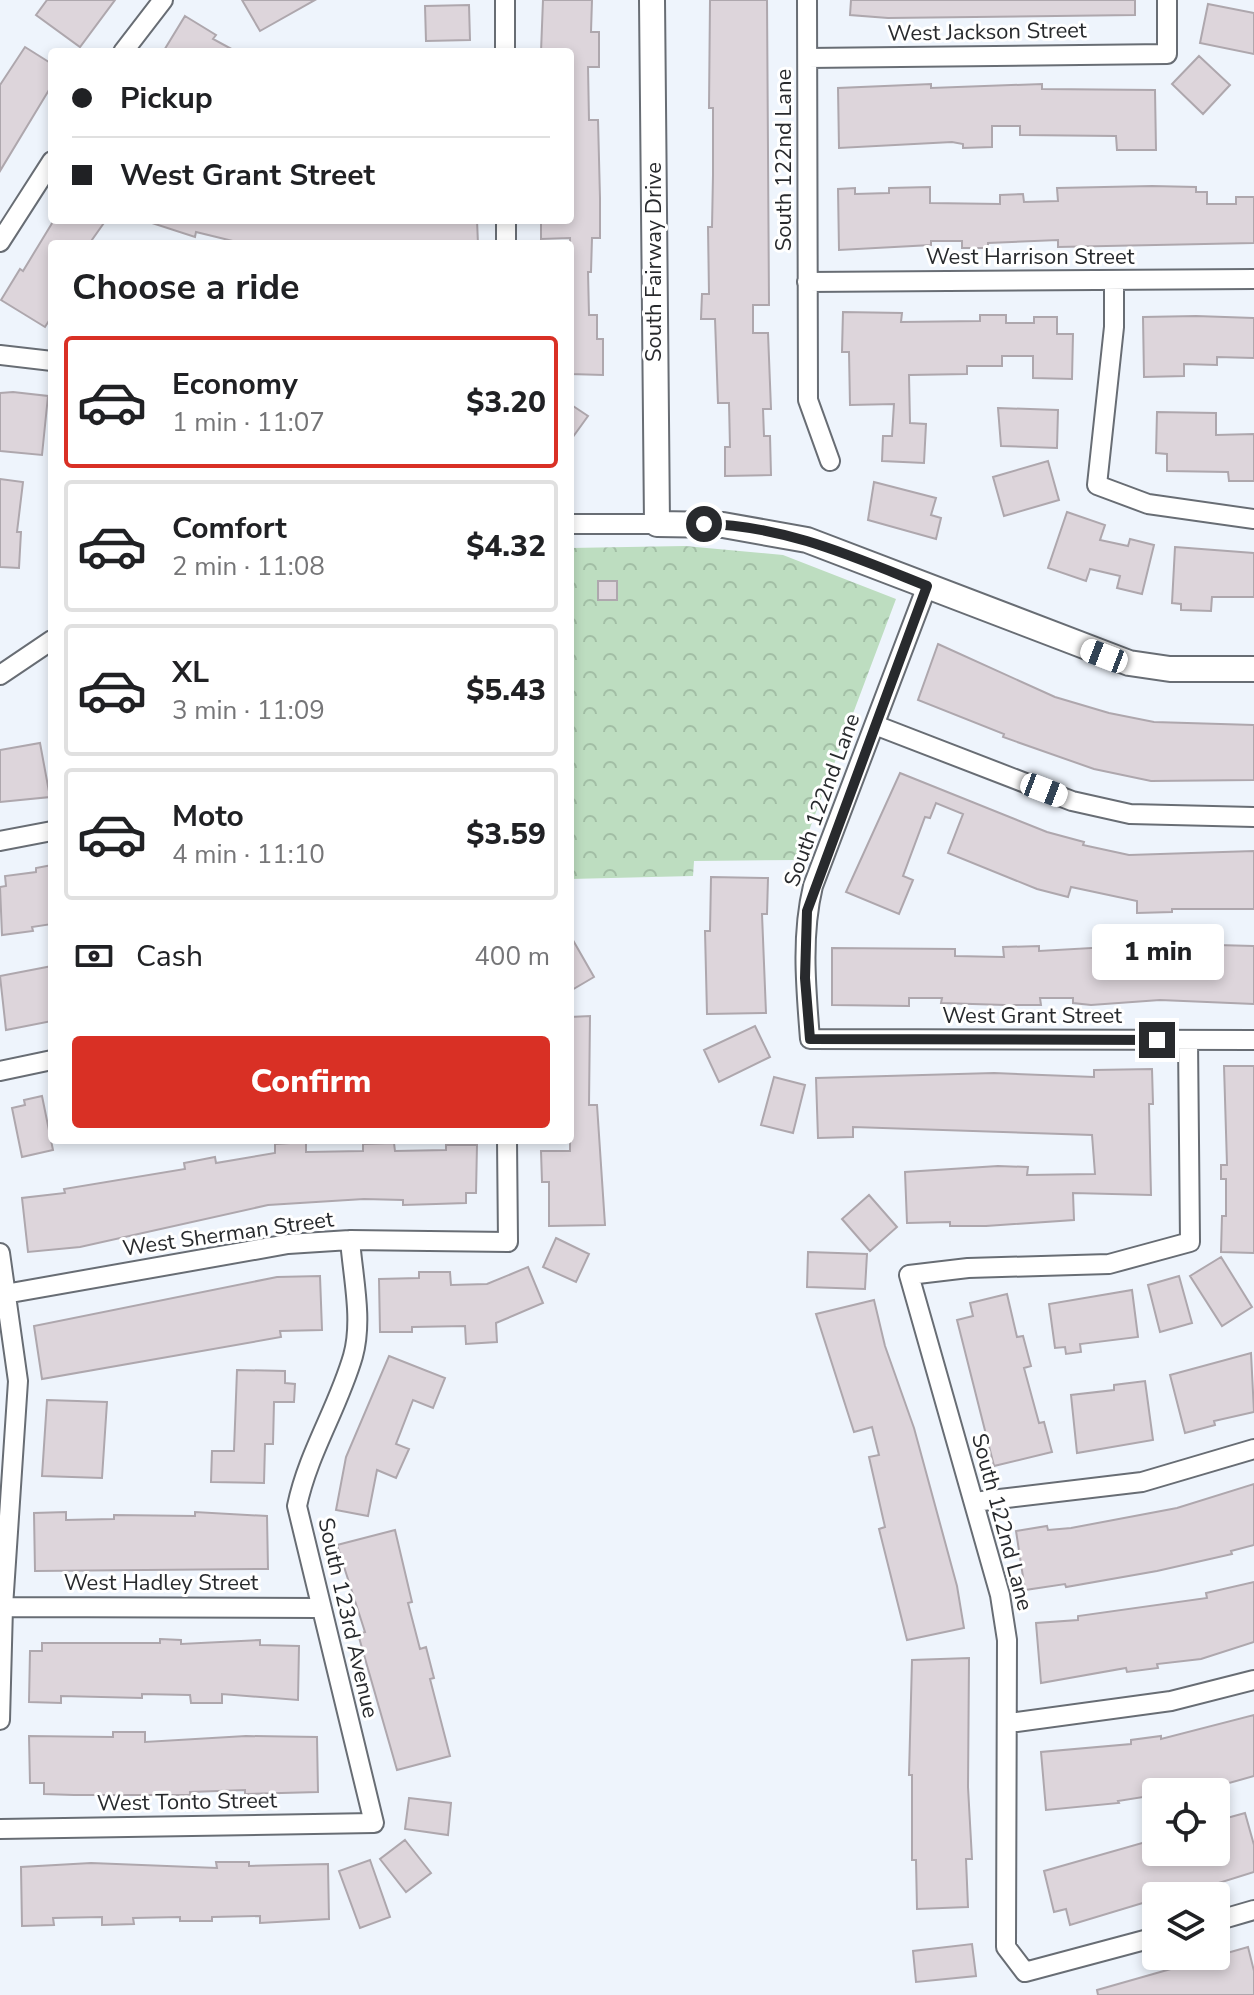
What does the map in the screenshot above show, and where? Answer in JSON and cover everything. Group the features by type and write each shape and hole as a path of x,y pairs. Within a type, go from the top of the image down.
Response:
{"street":[{"path":"126,48 150,12 163,0"},
{"path":"505,0 505,48"},
{"name":"South Fairway Drive","path":"652,0 657,524"},
{"name":"South 122nd Lane","path":"807,0 808,400 830,461"},
{"name":"West Jackson Street","path":"808,58 1167,54 1167,0"},
{"path":"0,242 48,167"},
{"name":"West Harrison Street","path":"807,282 1254,279"},
{"path":"1114,280 1114,327 1097,485 1148,504 1254,519"},
{"path":"0,355 48,361"},
{"path":"574,524 723,525 787,534 1129,663 1170,669 1254,669"},
{"name":"South 122nd Lane","path":"810,1039 805,978 807,911 927,586"},
{"path":"0,675 48,643"},
{"path":"875,725 1072,801 1130,814 1254,817"},
{"path":"0,841 48,832"},
{"name":"West Grant Street","path":"810,1039 1254,1040"},
{"name":"South 122nd Lane","path":"1142,1941 1025,1972 1006,1947 1007,1640 1000,1595 909,1275 968,1268 1109,1264 1190,1242 1188,1040"},
{"path":"0,1071 48,1061"},
{"name":"West Sherman Street","path":"5,1294 288,1244 350,1240 508,1242 507,1144"},
{"name":"South 123rd Avenue","path":"350,1240 358,1327 352,1357 305,1468 297,1506 319,1608 374,1823"},
{"path":"0,1253 18,1381 3,1607 0,1720"},
{"path":"974,1502 1142,1482 1254,1449"},
{"name":"West Hadley Street","path":"3,1607 319,1608"},
{"path":"1009,1723 1171,1701 1254,1680"},
{"name":"West Tonto Street","path":"0,1829 374,1823"},
{"path":"1230,1917 1254,1910"}],"green space":[{"path":"685,546 783,555 896,599 798,860 694,861 693,876 574,879 574,548"}],"building":[{"path":"47,0 115,0 80,47 36,15"},
{"path":"242,0 315,0 260,31"},
{"path":"543,0 592,0 591,32 599,32 599,67 588,67 589,120 598,120 600,238 592,238 591,272 588,272 589,315 597,315 597,339 603,339 603,375 574,374 574,240 541,239 541,224 574,224 574,48 541,48"},
{"path":"710,0 767,0 769,305 753,305 753,333 768,333 771,409 763,409 764,436 770,436 771,475 725,476 725,447 730,447 729,403 718,403 715,319 701,319 702,294 709,294 708,227 712,227"},
{"path":"851,0 1135,0 1135,15 888,18 850,15"},
{"path":"1208,4 1254,13 1254,54 1200,43"},
{"path":"469,5 470,40 426,41 425,6"},
{"path":"185,16 216,35 213,39 230,48 165,48"},
{"path":"25,47 48,61 48,92 0,171 0,85"},
{"path":"1199,56 1230,85 1203,114 1172,84"},
{"path":"931,84 931,88 1042,84 1042,89 1155,90 1156,150 1117,150 1116,136 1020,135 1020,126 992,126 992,147 963,148 963,144 952,142 839,148 838,88"},
{"path":"930,187 930,203 1000,204 1000,195 1023,194 1024,202 1058,201 1057,188 1196,187 1196,192 1207,192 1207,204 1236,204 1236,197 1254,197 1254,243 1058,247 1058,240 988,243 988,248 962,248 962,241 931,241 931,245 839,250 838,189 855,188 855,194 889,193 889,188"},
{"path":"52,224 103,224 92,240 48,240 48,322 45,327 1,300 20,269 23,271"},
{"path":"155,224 477,224 478,240 229,240 196,232 195,237"},
{"path":"843,312 902,313 901,322 980,321 980,315 1006,315 1006,323 1034,323 1034,317 1057,317 1057,334 1073,334 1072,379 1033,378 1033,356 1002,356 1002,366 967,366 967,374 909,375 910,423 926,424 924,463 882,461 883,436 892,436 894,404 850,405 849,352 842,352"},
{"path":"1143,317 1254,318 1254,358 1217,357 1217,365 1184,364 1184,376 1144,377"},
{"path":"0,393 48,396 42,455 0,451"},
{"path":"574,407 588,416 574,435"},
{"path":"998,408 1058,410 1057,448 1001,446"},
{"path":"1157,412 1216,413 1216,435 1254,434 1254,481 1229,481 1228,472 1167,471 1167,454 1156,453"},
{"path":"1048,461 1059,500 1004,516 993,477"},
{"path":"0,479 23,482 17,532 21,532 19,568 0,567"},
{"path":"874,482 936,498 931,515 941,518 936,539 868,520"},
{"path":"1067,512 1105,525 1100,540 1128,546 1130,539 1154,545 1142,594 1117,588 1120,576 1090,569 1086,581 1048,568"},
{"path":"1175,547 1254,553 1254,597 1212,597 1211,611 1181,610 1181,604 1172,603"},
{"path":"598,581 617,581 617,600 598,600"},
{"path":"938,644 1055,697 1109,713 1154,722 1254,725 1254,780 1151,781 1094,769 1003,737 1004,734 918,700"},
{"path":"40,743 48,797 0,802 0,750"},
{"path":"900,773 1047,832 1084,842 1083,845 1129,855 1254,851 1254,909 1172,909 1172,912 1137,913 1137,901 1071,887 1068,897 1037,889 948,853 963,814 936,803 930,818 925,817 903,876 913,880 899,914 846,892"},
{"path":"48,866 48,925 32,927 33,931 2,935 0,887 6,886 5,876 36,872 36,868"},
{"path":"711,877 768,878 767,914 762,914 766,1013 707,1014 705,931 710,931"},
{"path":"574,942 594,977 574,989"},
{"path":"1179,944 1254,946 1254,1004 1160,1000 1091,1005 1073,1003 1073,998 1040,998 1041,1005 1005,1005 941,1003 942,998 909,998 909,1006 832,1005 832,948 955,949 955,956 1004,957 1003,947 1039,946 1039,951 1127,946 1127,952 1179,951"},
{"path":"48,967 48,1022 6,1030 0,976"},
{"path":"590,1016 589,1105 597,1105 605,1225 549,1226 549,1182 542,1182 541,1151 570,1151 570,1144 574,1144 574,1017"},
{"path":"755,1026 770,1057 719,1082 704,1050"},
{"path":"1224,1066 1254,1066 1254,1253 1221,1252 1222,1216 1226,1216 1226,1179 1221,1179 1221,1165 1227,1165"},
{"path":"1152,1069 1153,1104 1149,1104 1151,1195 1073,1193 1074,1220 986,1226 950,1226 950,1222 907,1223 905,1172 998,1166 1028,1167 1027,1175 1095,1174 1092,1135 853,1127 853,1137 818,1138 816,1078 994,1073 1094,1077 1094,1070"},
{"path":"774,1077 805,1085 793,1133 761,1125"},
{"path":"42,1096 48,1144 52,1144 53,1150 22,1157 12,1108 25,1105 24,1100"},
{"path":"275,1144 306,1144 306,1152 363,1151 363,1144 394,1144 395,1151 446,1150 446,1145 477,1145 476,1193 466,1193 466,1203 403,1205 403,1200 364,1199 268,1205 80,1247 28,1252 22,1198 65,1193 64,1189 185,1169 184,1163 215,1157 216,1163 275,1153"},
{"path":"869,1195 897,1227 870,1251 842,1219"},
{"path":"556,1238 589,1254 576,1282 543,1267"},
{"path":"808,1252 867,1254 865,1289 807,1287"},
{"path":"1221,1257 1252,1307 1222,1326 1190,1276"},
{"path":"528,1267 543,1303 496,1323 497,1342 466,1344 465,1326 412,1327 412,1332 380,1332 379,1279 419,1278 419,1272 450,1272 451,1285 487,1284"},
{"path":"320,1276 322,1330 280,1331 281,1337 42,1379 34,1326 277,1277"},
{"path":"1179,1276 1192,1323 1160,1332 1148,1285"},
{"path":"1132,1290 1138,1337 1080,1344 1081,1352 1066,1354 1065,1347 1055,1348 1049,1304"},
{"path":"1007,1294 1017,1337 1023,1336 1031,1366 1024,1368 1039,1423 1044,1422 1052,1452 994,1466 957,1320 973,1316 970,1303"},
{"path":"874,1300 885,1346 914,1428 957,1586 964,1628 907,1640 879,1529 885,1527 869,1457 879,1455 872,1427 854,1432 816,1314"},
{"path":"1251,1353 1254,1412 1214,1421 1215,1425 1185,1433 1170,1375"},
{"path":"389,1356 445,1378 433,1408 413,1400 396,1444 409,1449 396,1478 377,1470 368,1516 336,1510 346,1457"},
{"path":"237,1370 285,1371 285,1383 295,1384 294,1402 274,1402 273,1444 265,1444 264,1483 211,1482 212,1451 234,1451"},
{"path":"1145,1381 1153,1440 1077,1453 1071,1395 1114,1390 1114,1385"},
{"path":"47,1400 107,1402 102,1478 42,1476"},
{"path":"1254,1484 1254,1545 1231,1551 1232,1554 1157,1571 1066,1587 1065,1584 1025,1590 1016,1531 1047,1526 1048,1530 1071,1528 1177,1508"},
{"path":"66,1512 66,1520 114,1519 114,1515 195,1516 195,1512 267,1516 268,1569 35,1571 34,1513"},
{"path":"395,1530 412,1602 408,1603 420,1649 426,1647 434,1678 430,1679 450,1756 397,1770 358,1634 365,1632 337,1545"},
{"path":"1254,1582 1254,1642 1201,1659 1157,1664 1158,1668 1127,1672 1126,1668 1041,1683 1036,1623 1078,1620 1078,1616 1207,1598 1206,1593"},
{"path":"160,1639 181,1640 181,1644 260,1640 260,1645 299,1646 298,1700 222,1694 222,1703 191,1703 190,1695 142,1694 142,1698 61,1696 61,1703 29,1702 30,1651 42,1651 42,1643 160,1643"},
{"path":"969,1658 968,1787 972,1859 966,1859 968,1907 917,1909 916,1860 912,1860 912,1775 909,1775 912,1660"},
{"path":"1254,1715 1254,1776 1230,1783 1230,1778 1142,1778 1142,1797 1119,1803 1046,1810 1041,1752 1131,1744 1131,1740 1161,1736 1161,1739"},
{"path":"113,1732 145,1732 145,1742 246,1736 317,1737 318,1792 245,1794 245,1790 190,1792 190,1795 74,1795 44,1794 44,1783 30,1783 29,1736 113,1737"},
{"path":"409,1798 451,1803 448,1835 405,1829"},
{"path":"1245,1813 1254,1845 1254,1872 1222,1882 1142,1882 1142,1903 1070,1925 1066,1909 1054,1912 1044,1871 1142,1843 1142,1866 1230,1866 1230,1817"},
{"path":"405,1840 431,1873 406,1892 380,1859"},
{"path":"370,1860 390,1917 360,1928 339,1871"},
{"path":"216,1862 249,1862 249,1866 328,1864 329,1919 260,1923 260,1916 212,1917 212,1921 180,1921 180,1917 133,1918 134,1924 102,1925 102,1917 53,1918 54,1925 22,1926 21,1867 91,1863 217,1868"},
{"path":"972,1944 976,1976 916,1982 913,1951"},
{"path":"1248,1947 1254,1971 1254,1995 1098,1995 1097,1990 1167,1970 1230,1970 1230,1952"}],"route":[{"path":"704,524 787,534 927,586 813,886 807,911 805,978 810,1039 1157,1040"}]}
